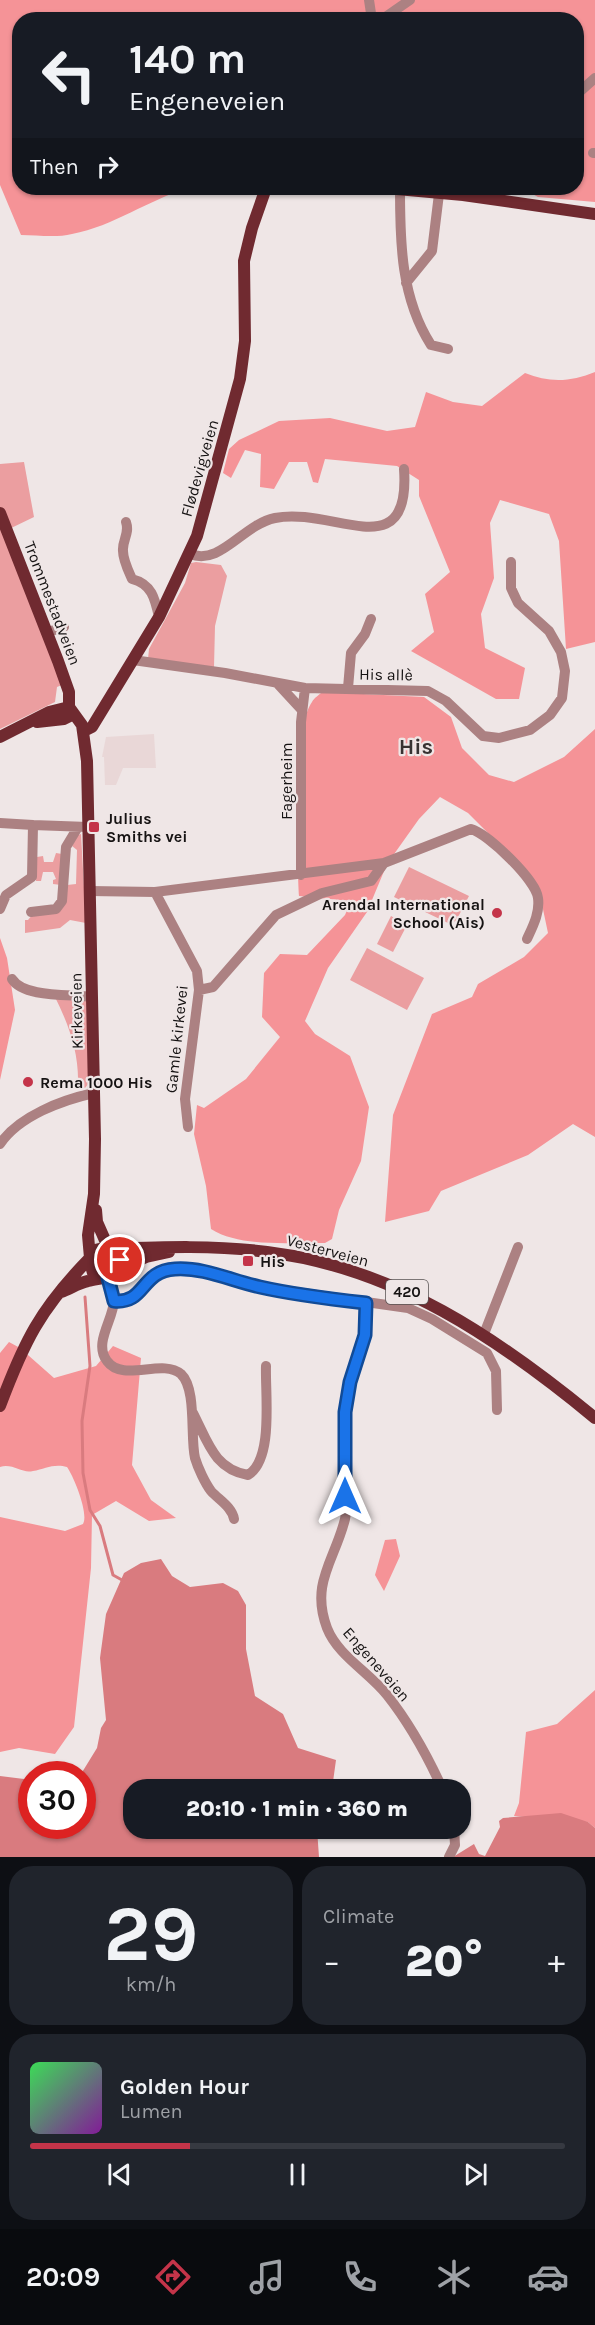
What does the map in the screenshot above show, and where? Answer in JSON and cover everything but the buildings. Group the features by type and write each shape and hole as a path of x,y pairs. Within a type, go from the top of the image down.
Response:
{"main road":[{"name":"Flødevigveien","path":"84,731 92,727 159,617 190,554 240,379 245,341 244,261 264,195"},
{"path":"489,195 595,214"},
{"name":"Trommestadveien","path":"0,513 48,632 69,692 72,711"},
{"path":"0,737 33,723 49,712 72,711"},
{"name":"Kirkeveien","path":"72,711 84,731 83,827 90,891 94,1093 93,1194 88,1235 90,1258"},
{"name":"Kirkeveien","path":"93,1194 97,1222 110,1248"},
{"name":"Vesterveien","path":"110,1248 170,1245 186,1248 267,1252 328,1263 404,1291 484,1334 532,1366 594,1416"},
{"name":"420","path":"0,1407 32,1329 61,1292 64,1284 99,1248 110,1248"},
{"path":"110,1248 119,1256 119,1269"},
{"name":"Vesterveien","path":"119,1269 146,1257 186,1248"},
{"path":"90,1258 93,1273 105,1278"},
{"name":"420","path":"61,1292 105,1278 119,1269"}],"street":[{"path":"393,12 410,0"},
{"path":"400,195 400,248 406,283 421,330 431,345 448,349"},
{"path":"406,283 432,251 439,195"},
{"path":"190,554 200,558 216,554 249,529 281,517 328,519 373,528 386,526 400,512 404,500 404,469"},
{"path":"126,522 128,535 123,553 128,569 132,579 143,582 151,590 159,617"},
{"name":"His allè","path":"133,660 225,673 304,688 428,691 446,701 483,736 499,738 530,730 550,715 562,698 565,671 561,652 549,631 518,603 511,588 512,562"},
{"path":"348,688 351,653 365,634 371,619"},
{"path":"48,632 64,627"},
{"path":"278,684 302,710"},
{"name":"Fagerheim","path":"301,875 304,688"},
{"path":"0,823 83,827"},
{"path":"0,909 6,895 32,877 33,825"},
{"name":"Kirkeveien","path":"31,912 56,909 62,901 66,847 83,827"},
{"path":"90,891 155,892 384,863 471,829 478,831 524,874 538,895 535,922 527,939"},
{"path":"199,990 213,987 276,915 322,893 371,881 384,863"},
{"name":"Gamle kirkevei","path":"155,892 192,957 197,971 199,990 184,1099 188,1127"},
{"path":"12,979 16,986 28,991 92,997"},
{"path":"0,1144 20,1125 46,1110 72,1098 94,1093"},
{"path":"484,1334 518,1246"},
{"path":"114,1301 125,1302 133,1299 154,1274 173,1269 195,1269 261,1287 366,1303 387,1303 408,1308 432,1319 487,1353 496,1371 497,1410"},
{"path":"105,1278 114,1301 102,1343 106,1361 124,1370 174,1370 186,1382 191,1408 195,1459 210,1490 228,1508 234,1519"},
{"name":"Engeneveien","path":"366,1303 365,1335 350,1382 345,1412 345,1517 327,1564 321,1589 321,1610 328,1631 340,1648 386,1694 405,1720 437,1779"},
{"path":"191,1408 222,1464 234,1473 248,1475 261,1461 265,1445 266,1366"},
{"path":"449,1857 455,1845 455,1839"}],"shaded area":[{"path":"0,0 595,0 595,202 534,195 584,195 584,12 12,12 12,195 168,195 87,230 60,236 21,235 0,185"},
{"path":"595,372 595,642 566,649 559,541 549,514 500,500 490,523 494,578 481,614 485,648 525,668 519,699 496,699 411,651 434,632 425,594 450,572 419,496 419,480 397,466 325,459 318,483 313,482 307,462 289,462 274,489 260,487 261,454 245,450 231,478 223,473 229,449 239,440 279,421 330,418 387,431 415,427 426,392 453,402 482,406 525,373 560,380 577,378"},
{"path":"24,462 34,517 5,531 62,685 57,687 55,702 0,729 0,464"},
{"path":"191,563 221,565 227,576 215,626 214,667 148,659 149,649 185,583"},
{"path":"322,692 424,697 451,717 462,748 489,775 514,782 564,757 595,729 595,1137 573,1124 528,1155 441,1191 429,1211 385,1222 393,1115 432,1014 472,997 478,984 524,957 548,933 540,895 506,851 468,813 440,797 419,819 387,864 367,912 328,968 305,1021 315,1034 350,1056 369,1107 361,1161 339,1210 332,1239 325,1243 251,1242 223,1235 211,1229 206,1186 194,1134 197,1105 204,1108 246,1079 280,1037 262,1017 264,973 280,954 307,955 345,915 351,901 299,896 298,795 302,738 306,716 312,702"},
{"path":"154,734 156,768 123,768 116,785 105,785 104,757 102,757 106,737"},
{"path":"81,834 86,923 70,920 60,928 25,933 25,920 33,914 54,911 67,885 76,884 77,850 72,846"},
{"path":"56,853 62,854 61,885 53,884 53,880 56,879 53,872 43,872 41,881 36,881 37,857 43,856 44,862 53,862"},
{"path":"409,867 469,896 456,921 448,923 394,897"},
{"path":"391,916 407,925 393,952 377,944"},
{"path":"0,938 7,958 15,1010 0,1080"},
{"path":"367,948 424,978 407,1010 350,980"},
{"path":"54,995 87,998 89,1083 85,1088 78,1084 77,1060 72,1038"},
{"path":"9,1342 20,1348 54,1378 96,1366 113,1346 141,1358 132,1465 151,1500 176,1518 149,1521 116,1501 92,1515 91,1568 74,1727 55,1754 19,1748 0,1752 0,1517 65,1531 83,1524 84,1512 77,1487 67,1467 54,1466 29,1472 9,1466 0,1467 0,1353"},
{"path":"396,1539 400,1556 384,1591 375,1575 385,1540"},
{"path":"161,1559 172,1576 190,1587 223,1583 238,1591 246,1605 246,1649 255,1696 283,1714 298,1748 336,1760 333,1779 123,1779 123,1839 318,1839 319,1857 0,1857 0,1776 18,1778 18,1839 96,1839 96,1761 89,1761 97,1748 101,1728 106,1720 100,1658 106,1614 124,1573 141,1563"},
{"path":"595,1690 595,1828 588,1822 514,1816 519,1803 526,1732 557,1724"},
{"path":"561,1813 588,1822 595,1828 595,1857 453,1857 474,1844 479,1854 485,1856 500,1827 499,1821 503,1818"}],"waterway":[{"path":"85,1297 90,1366 82,1421 83,1473 90,1510 100,1526 113,1575 122,1580"}],"place":[{"name":"Julius Smiths vei","path":"94,827"},
{"name":"Arendal International School (Ais)","path":"497,913"},
{"name":"Rema 1000 His","path":"28,1082"},
{"name":"His","path":"248,1261"}],"district":[{"name":"His","path":"416,746"}],"route":[{"path":"120,1260 119,1269 108,1278 114,1301 125,1302 133,1299 154,1274 173,1269 195,1269 261,1287 321,1298 366,1303 365,1335 350,1382 345,1412 345,1496"}]}
